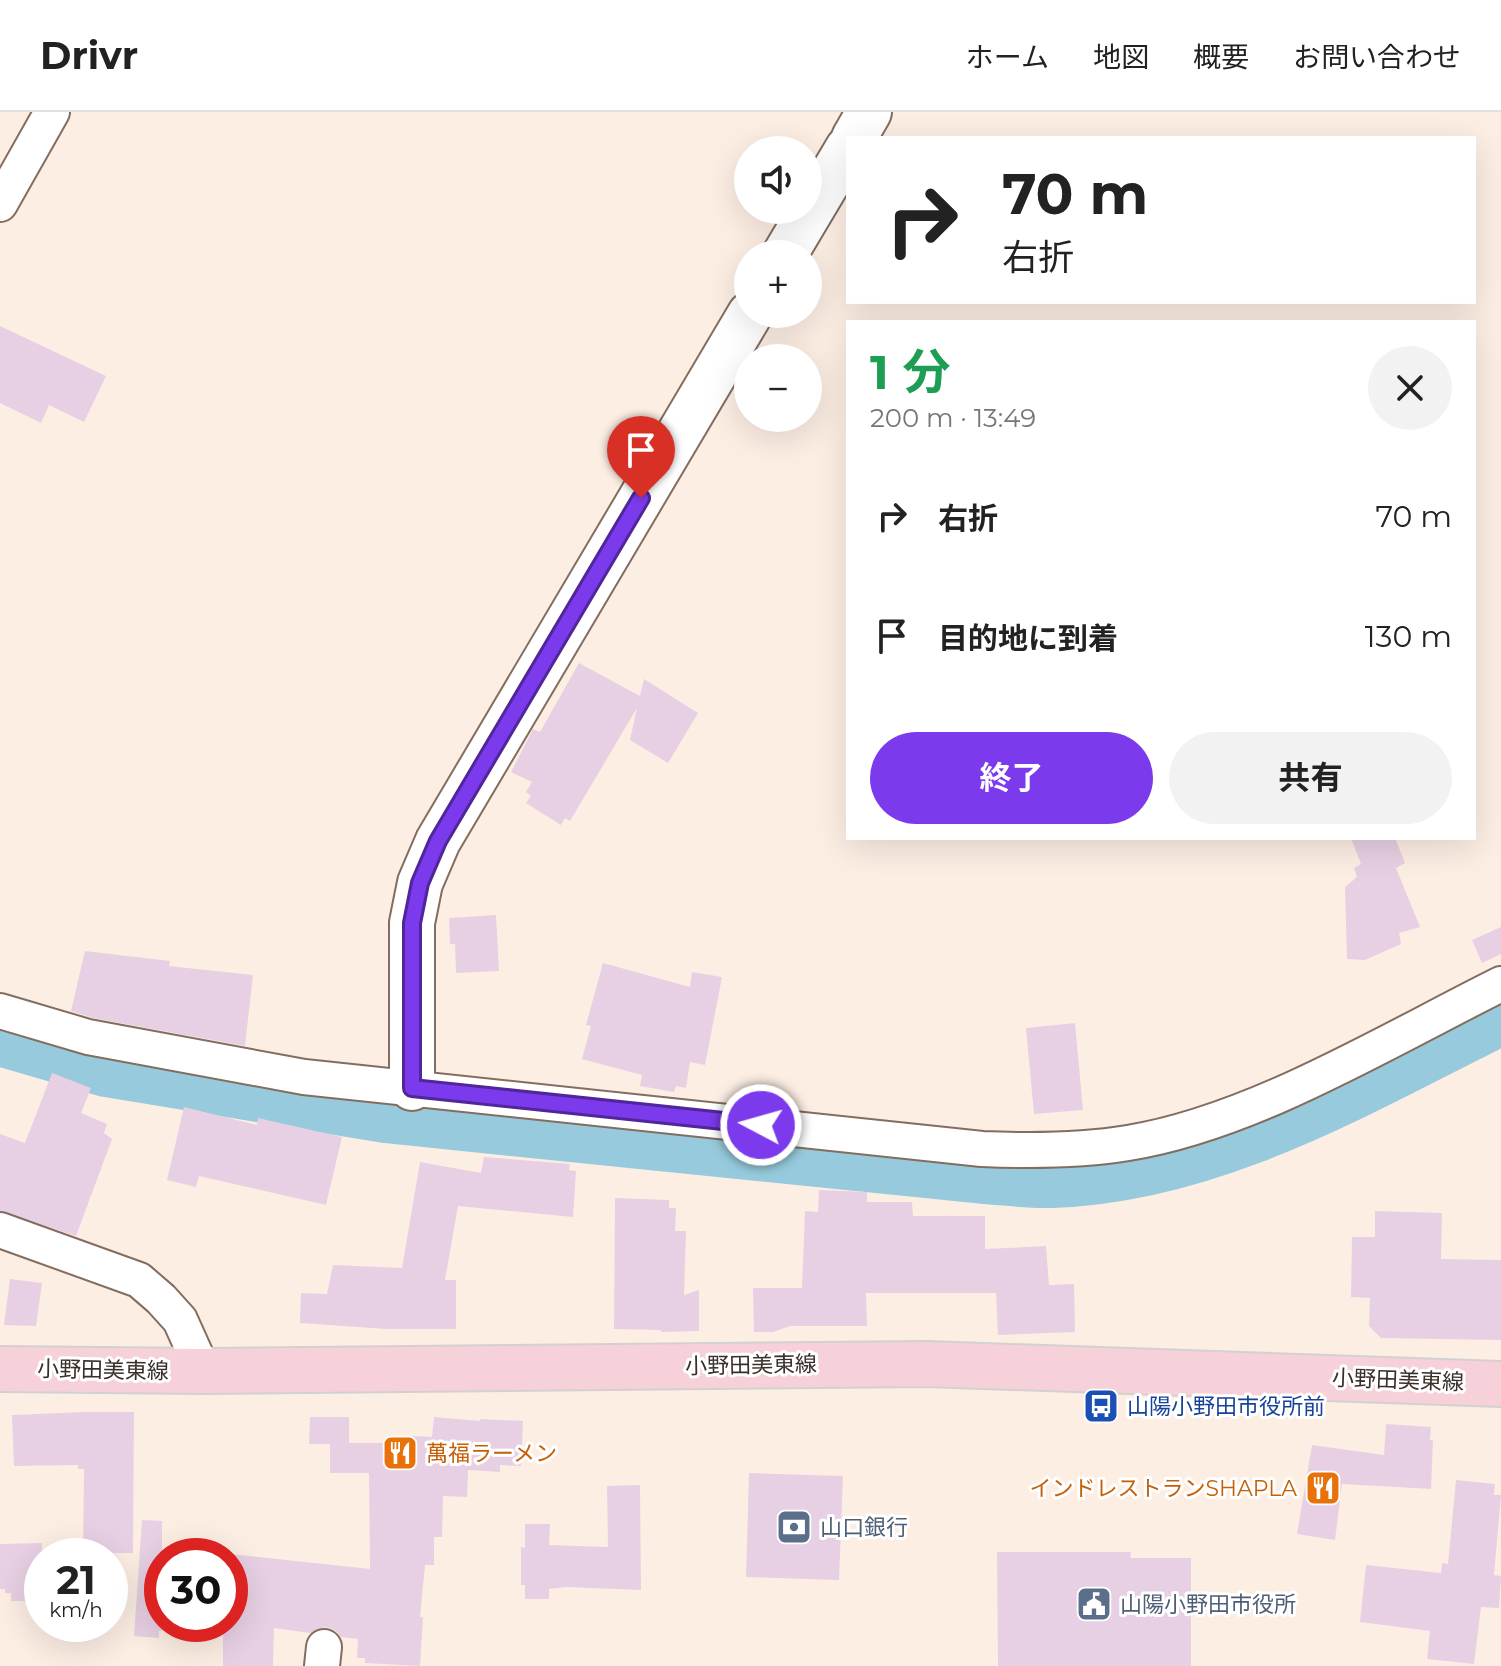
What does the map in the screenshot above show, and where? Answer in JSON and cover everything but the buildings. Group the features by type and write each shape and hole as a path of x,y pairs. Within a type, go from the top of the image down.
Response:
{"main road":[{"name":"小野田美東線","path":"0,1369 203,1371 927,1364 1501,1384"}],"street":[{"path":"0,204 52,112"},
{"path":"855,136 869,112"},
{"path":"793,240 846,151"},
{"path":"412,1088 412,923 420,883 438,841 742,328"},
{"path":"0,1011 88,1037 304,1077 982,1149 1045,1151 1129,1143 1249,1108 1501,984"},
{"path":"0,1230 139,1280 180,1320 203,1371"}],"waterway":[{"path":"0,1037 106,1068 385,1114 1043,1179 1111,1173 1170,1161 1227,1144 1339,1097 1501,1016"}],"place":[{"name":"山陽小野田市役所前","path":"1101,1406"},
{"name":"萬福ラーメン","path":"400,1453"},
{"name":"インドレストランSHAPLA","path":"1323,1488"},
{"name":"山口銀行","path":"794,1527"},
{"name":"山陽小野田市役所","path":"1094,1604"}],"route":[{"path":"641,498 438,841 420,883 412,923 412,1088 761,1125"}]}
